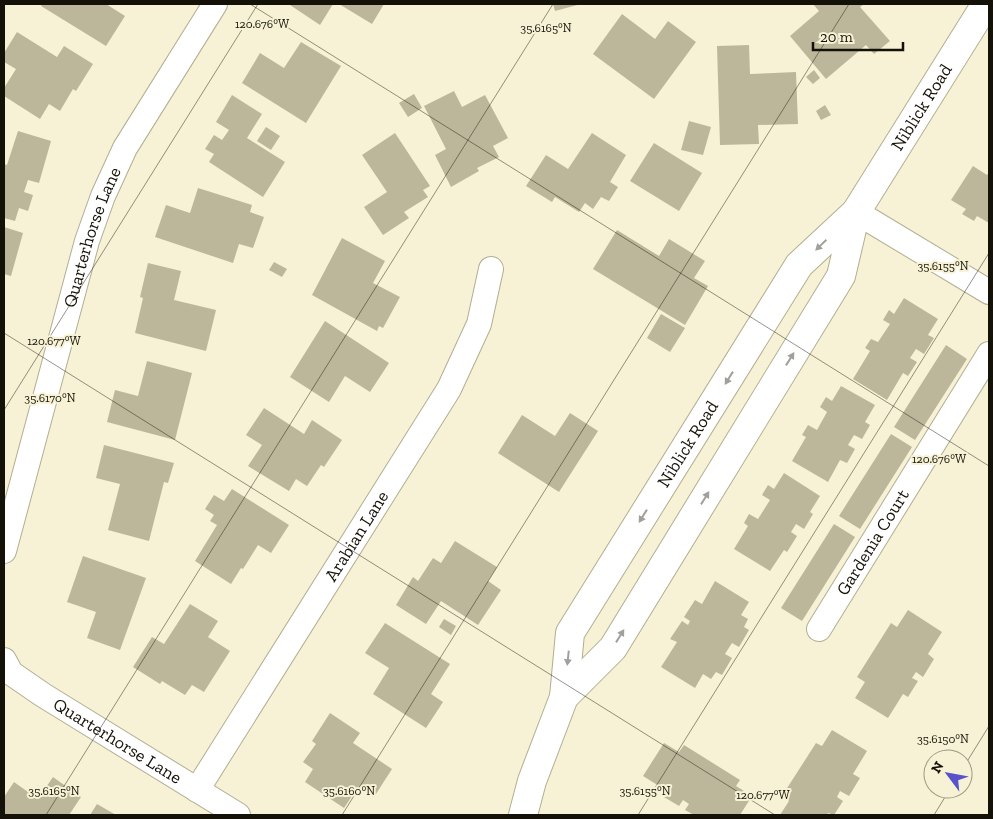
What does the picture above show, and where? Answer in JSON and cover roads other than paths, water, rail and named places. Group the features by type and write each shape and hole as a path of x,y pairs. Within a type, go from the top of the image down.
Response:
{"main road":[{"name":"Niblick Road","path":"523,815 532,781 564,698 570,633 799,266 856,212 986,4"},
{"name":"Niblick Road","path":"564,698 613,648 841,276 856,212"}],"street":[{"name":"Quarterhorse Lane","path":"4,551 87,241 103,196 125,148 215,4"},
{"path":"856,212 989,292"},
{"name":"Arabian Lane","path":"197,790 449,389 479,324 491,269"},
{"name":"Gardenia Court","path":"819,629 989,354"},
{"name":"Quarterhorse Lane","path":"4,660 11,673 43,695 238,815"}]}
